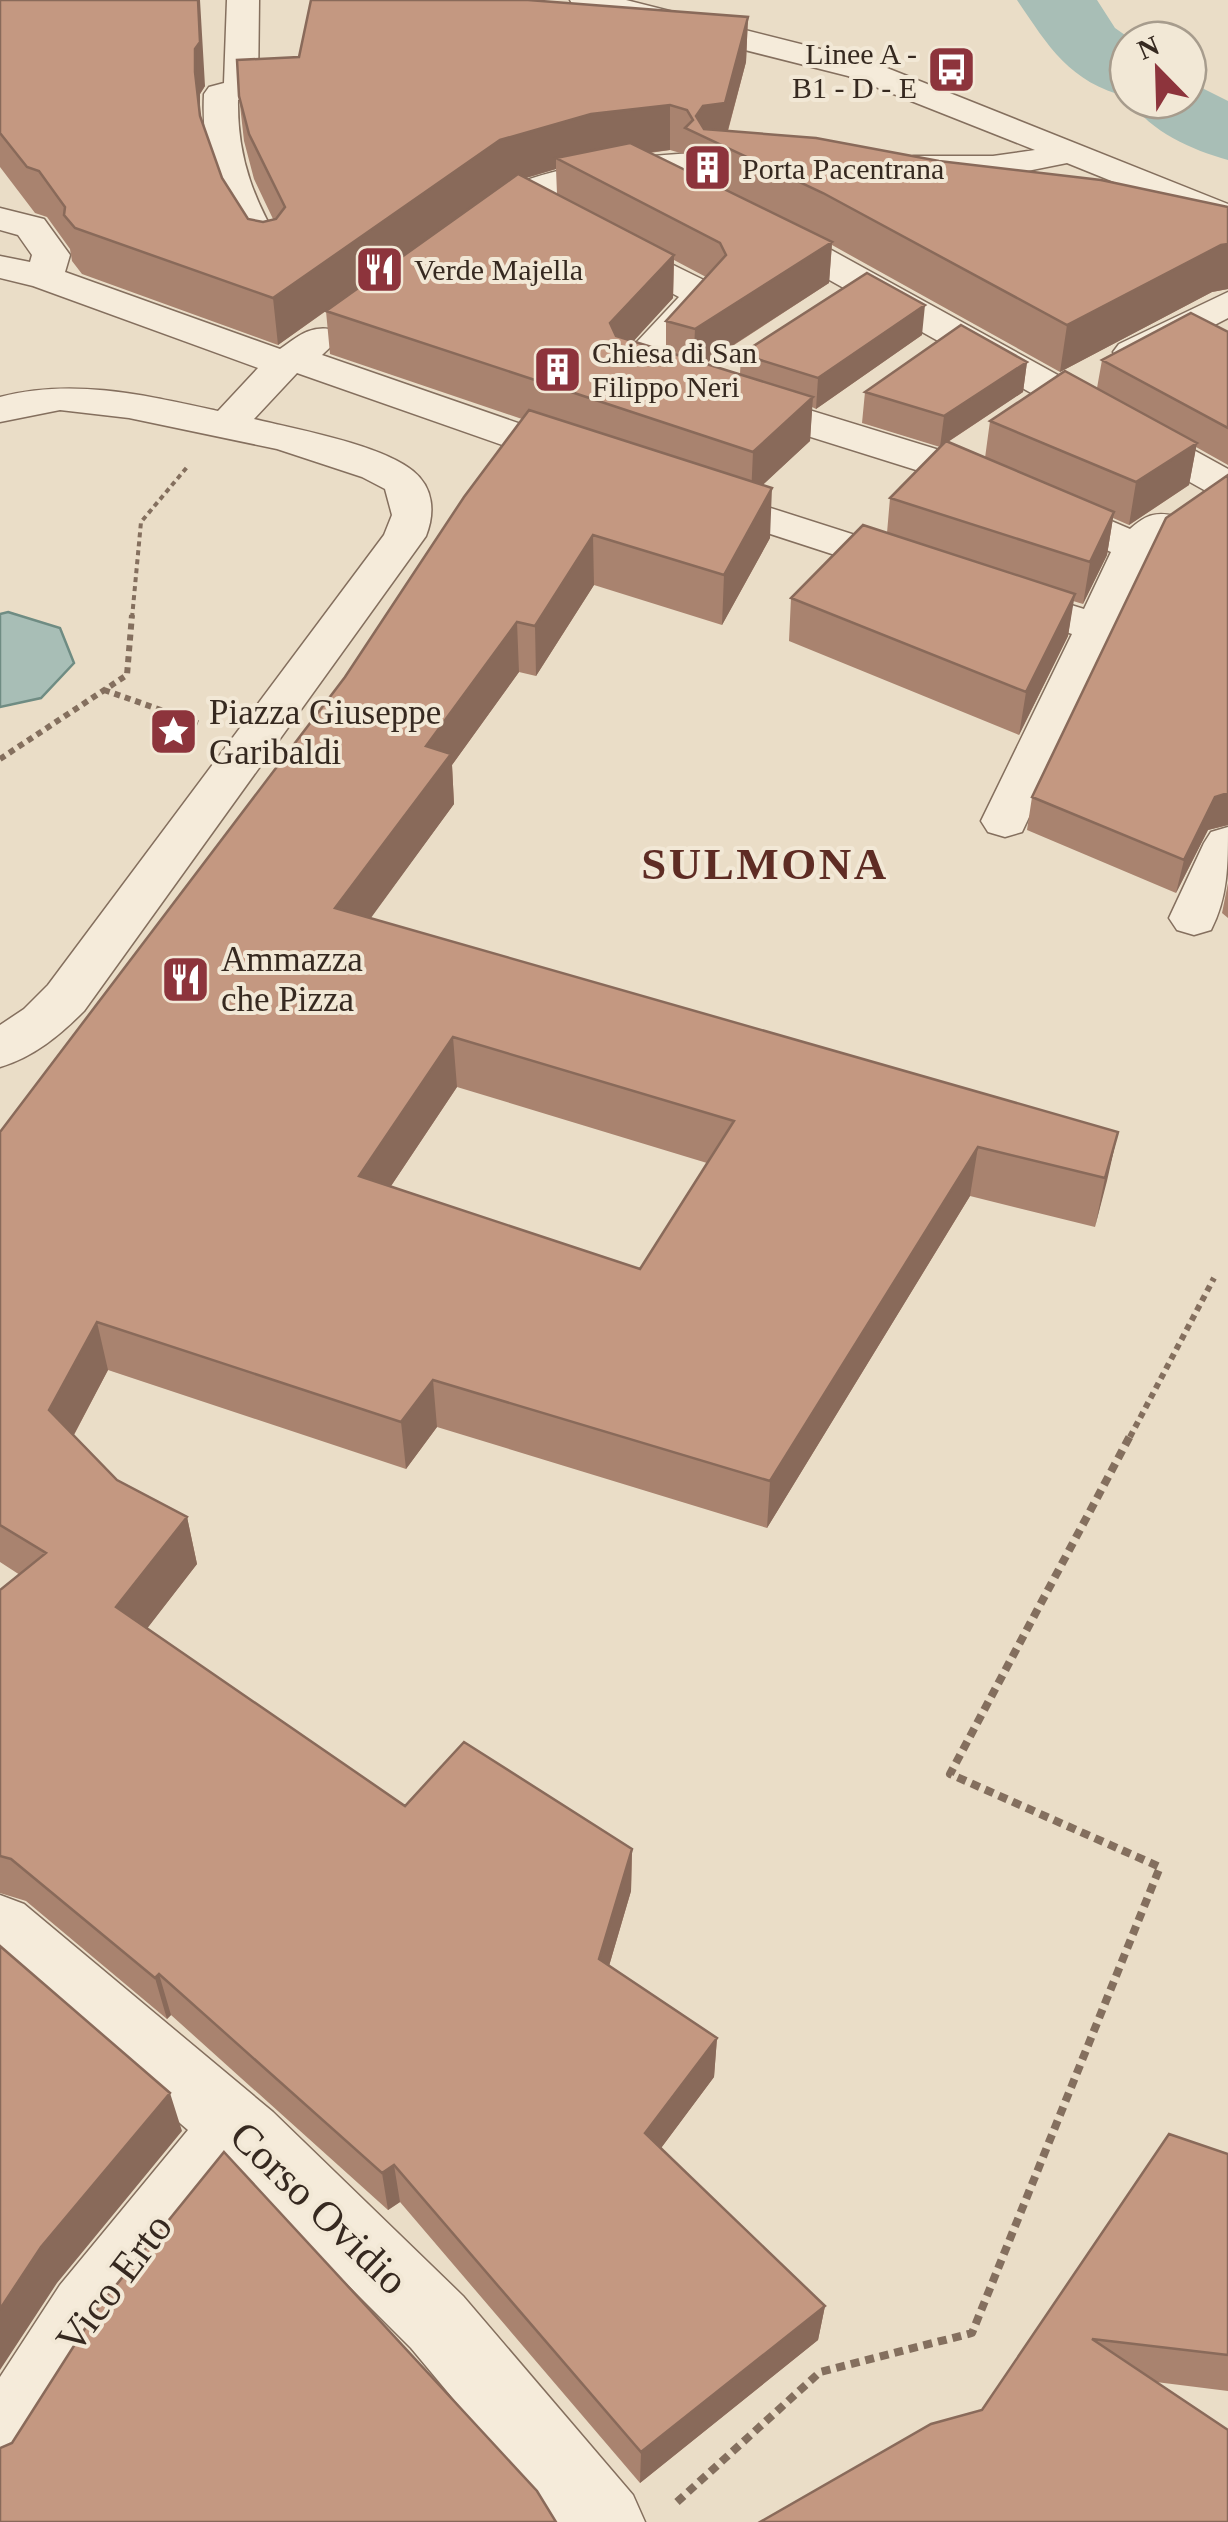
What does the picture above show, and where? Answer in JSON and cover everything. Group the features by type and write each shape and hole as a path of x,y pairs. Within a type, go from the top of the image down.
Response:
{"street":[{"path":"243,0 241,89 220,94 219,130 228,182 267,253"},
{"path":"586,0 860,69 1228,217"},
{"path":"884,166 1017,165 1046,160 1069,150"},
{"path":"446,247 518,196 552,180 634,167 716,180 864,282 941,344 1042,400 1226,485"},
{"path":"0,192 16,223 51,255 44,277"},
{"path":"518,196 703,294 632,369 821,429 962,455 1135,547"},
{"path":"0,267 44,277 615,470"},
{"path":"831,304 864,282"},
{"path":"1042,400 1228,303"},
{"path":"224,427 288,361 354,314"},
{"path":"698,390 731,368"},
{"path":"0,410 61,398 116,404 316,447 378,466 402,482 413,515 405,536 66,998 42,1022 0,1048"},
{"path":"821,429 861,400"},
{"path":"1005,821 1135,547 1156,527 1226,485"},
{"path":"670,488 1096,627"},
{"path":"1194,918 1228,843"},
{"name":"Corso Ovidio","path":"0,1926 236,2127 637,2516"},
{"name":"Vico Erto","path":"0,2446 86,2311 236,2127"}],"path":[{"path":"0,759 127,675 141,522 224,427"},
{"path":"104,690 183,720 258,736"},
{"path":"637,2516 820,2372 972,2333 1160,1868 950,1774 1214,1278"}],"water":[{"path":"8,612 60,628 74,663 41,698 0,707 0,614"}],"building":[{"path":"0,0 198,0 200,42 195,49 195,72 200,116 222,178 248,219 263,222 276,219 285,207 249,134 239,96 237,60 299,57 311,0 528,0 748,17 725,103 703,106 696,116 704,129 816,138 939,161 1101,180 1228,207 1228,244 1067,325 823,193 685,128 693,120 687,110 670,105 591,114 500,140 273,298 75,228 39,171 27,167 0,133"},
{"path":"630,143 832,242 695,329 666,321 726,255 720,243 556,158"},
{"path":"518,174 674,255 610,323 616,336 813,397 753,452 326,311"},
{"path":"867,273 925,305 818,378 741,354"},
{"path":"1191,313 1228,332 1228,428 1102,360"},
{"path":"961,325 1027,362 944,416 865,392"},
{"path":"1065,371 1197,443 1136,482 990,421"},
{"path":"529,410 772,488 724,575 593,535 535,626 517,622 426,746 451,754 335,908 1118,1132 1105,1178 978,1147 770,1481 433,1380 401,1422 97,1322 49,1410 117,1480 187,1517 116,1607 405,1806 464,1742 632,1849 599,1959 717,2038 645,2133 825,2306 641,2452 394,2165 382,2173 159,1974 155,1978 11,1859 0,1856 0,1590 46,1553 0,1525 0,1132 345,677 464,497","holes":["453,1037 734,1121 640,1269 359,1176"]},
{"path":"946,441 1114,512 1090,562 890,498"},
{"path":"1228,475 1228,793 1215,797 1184,860 1032,797 1166,518"},
{"path":"863,525 1075,594 1026,692 791,598"},
{"path":"0,1946 170,2093 41,2247 0,2309"},
{"path":"1169,2134 1228,2154 1228,2355 1092,2339 1228,2430 1228,2522 760,2522 931,2424 982,2410"},
{"path":"224,2152 537,2491 556,2522 0,2522 0,2448 12,2443 100,2305"}],"waterway":[{"path":"1055,0 1085,43 1108,59"},
{"path":"1203,120 1228,135"}],"place":[{"name":"Linee A - B1 - D - E","path":"952,70"},
{"name":"Porta Pacentrana","path":"707,168"},
{"name":"Verde Majella","path":"379,269"},
{"name":"Chiesa di San Filippo Neri","path":"557,369"},
{"name":"Piazza Giuseppe Garibaldi","path":"174,732"},
{"name":"Ammazza che Pizza","path":"186,979"}],"district":[{"name":"SULMONA","path":"765,864"}]}
